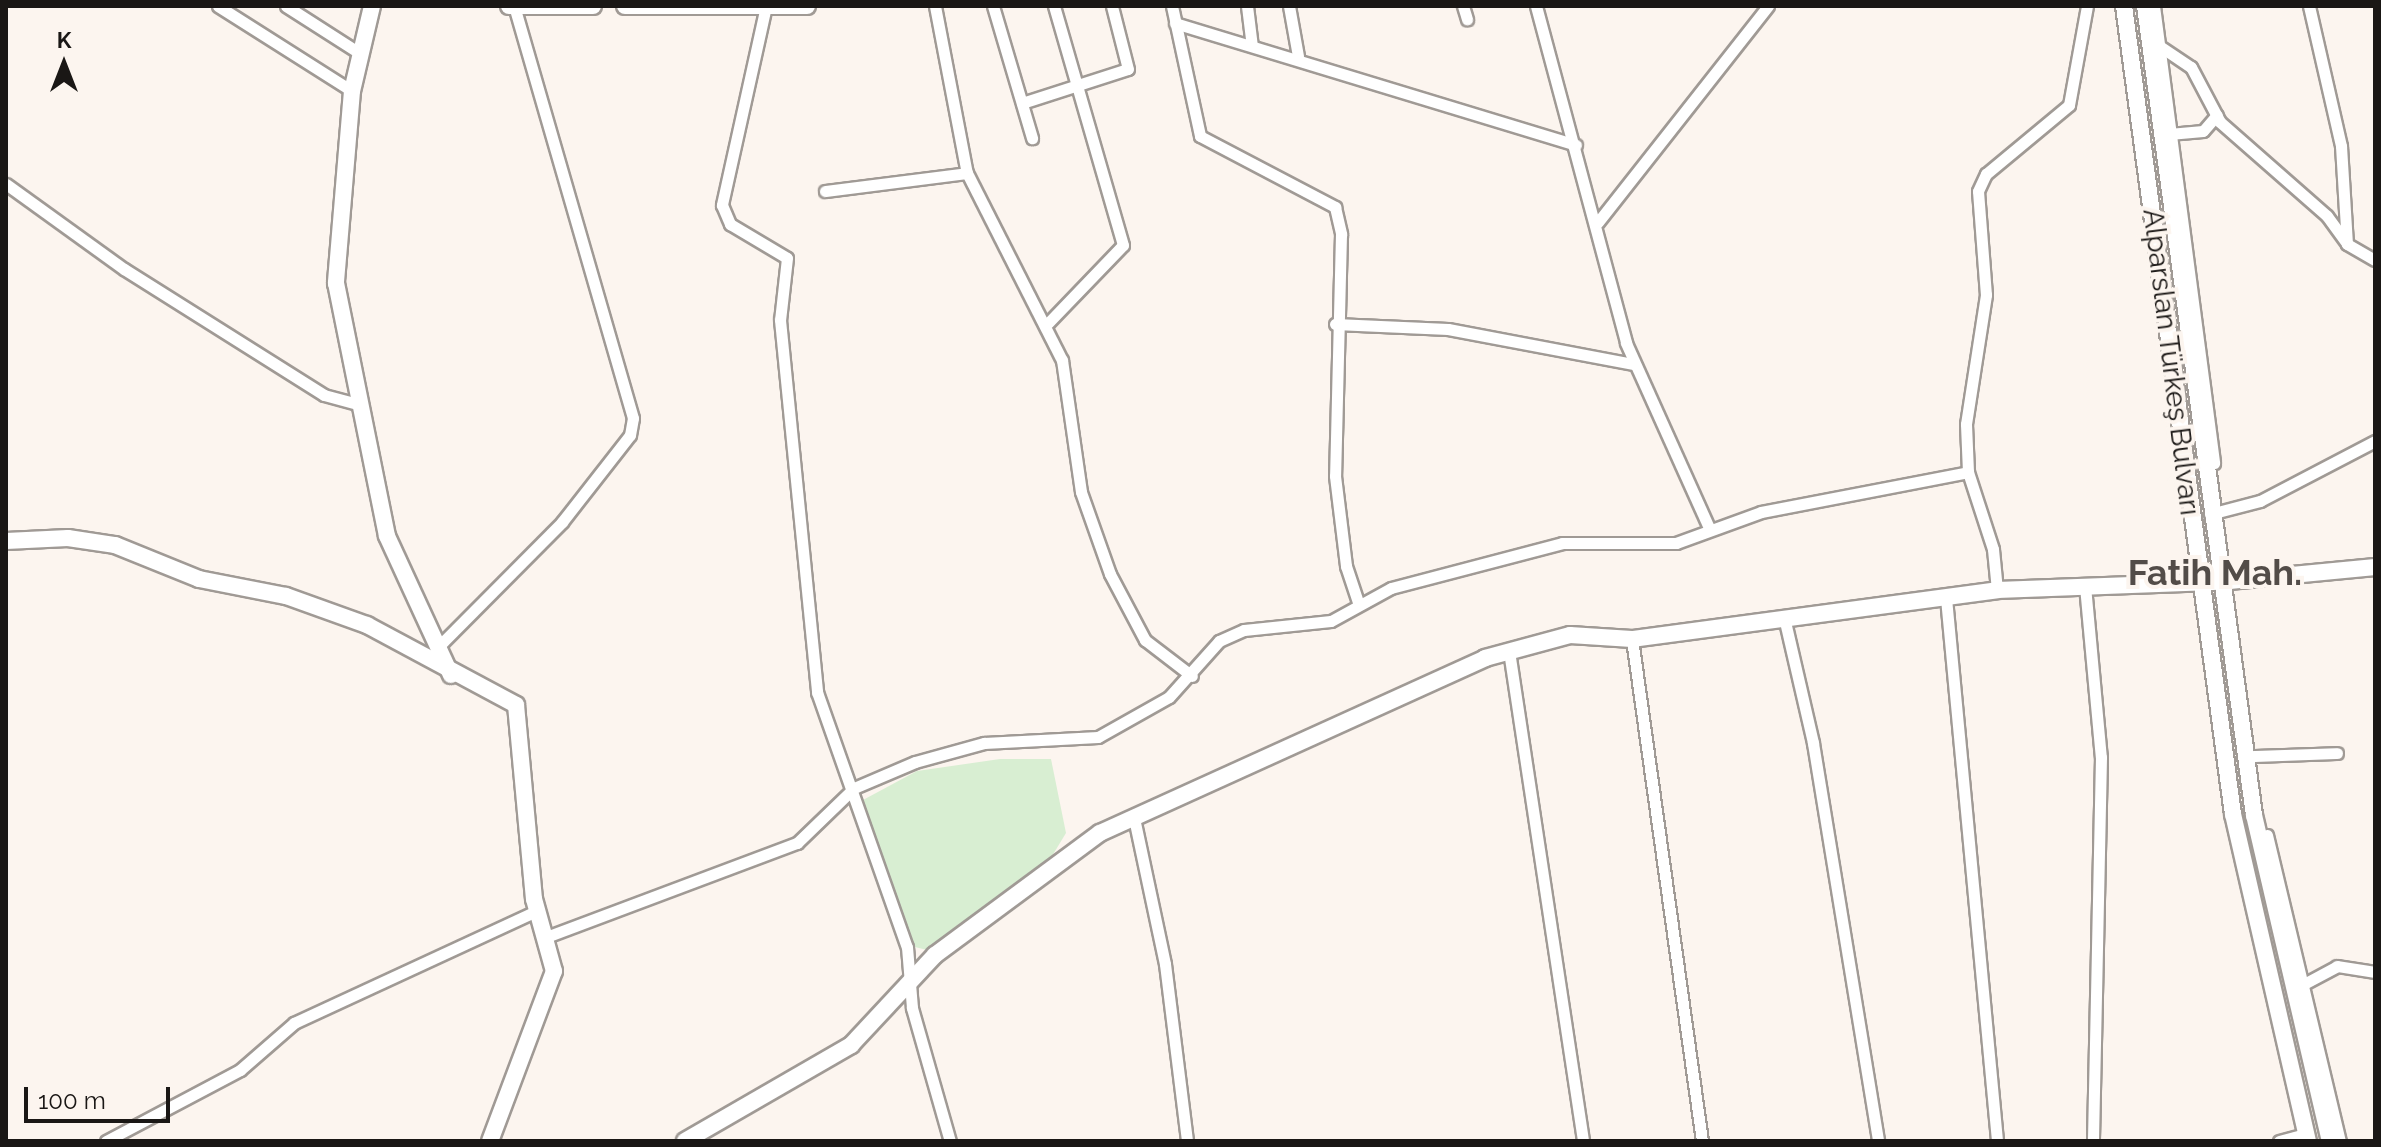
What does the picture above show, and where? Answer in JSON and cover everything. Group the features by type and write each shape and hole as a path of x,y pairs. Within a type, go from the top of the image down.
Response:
{"street":[{"path":"218,6 352,91"},
{"path":"286,6 358,52"},
{"path":"372,6 358,52 352,91 335,258 387,536 440,645 451,675"},
{"path":"440,645 562,522 630,435 633,418 512,7 593,6"},
{"path":"625,6 807,6"},
{"path":"935,6 967,173 1048,323 1072,404 1081,492 1127,616 1192,676"},
{"path":"993,6 1032,138"},
{"path":"1048,323 1123,245 1054,6"},
{"path":"1022,103 1074,81 1128,69 1112,6"},
{"path":"1172,6 1200,136 1335,207 1341,234 1335,324 1335,476 1346,566 1359,605"},
{"path":"1247,6 1252,44"},
{"path":"1289,6 1298,56"},
{"path":"1463,6 1467,19"},
{"path":"1536,6 1598,222 1634,364 1709,528"},
{"path":"1598,222 1768,6"},
{"path":"1997,590 1993,549 1968,472 1966,424 1986,295 1978,191 1986,174 2069,105 2087,6"},
{"name":"Alparslan Türkeş Bulvarı","path":"2124,6 2198,578 2233,814 2307,1138"},
{"name":"Alparslan Türkeş Bulvarı","path":"2145,6 2156,43 2254,815 2299,990 2330,1141"},
{"path":"2154,6 2156,43 2191,67 2217,115 2347,244 2375,260"},
{"path":"2309,6 2341,146 2347,244"},
{"path":"766,8 722,205 730,224 787,258 780,320 817,692 834,753 854,788 907,947 910,981 950,1141"},
{"path":"1175,23 1298,56 1576,145"},
{"path":"2168,134 2203,131 2217,115"},
{"path":"825,191 967,173"},
{"path":"6,184 124,269 324,395 361,405"},
{"path":"1335,324 1448,329 1634,364"},
{"path":"2215,512 2260,501 2375,441"},
{"path":"549,936 797,843 854,788 984,743 1098,737 1192,676 1219,641 1244,630 1331,621 1391,588 1562,543 1676,543 1709,528 1902,480 1968,472"},
{"path":"6,541 68,538 115,545 199,579 286,596 367,625 451,675 516,705 538,910 549,936 554,971 490,1141"},
{"path":"685,1141 851,1045 910,981 1100,833 1509,651 1570,635 1632,639 1997,590 2198,578 2224,582 2375,567"},
{"path":"2224,582 2253,756 2299,990 2340,1141"},
{"path":"2085,586 2101,757 2093,1141"},
{"path":"1946,598 1997,1141"},
{"path":"1784,617 1813,743 1878,1141"},
{"path":"1632,639 1702,1141"},
{"path":"1509,651 1583,1141"},
{"path":"2253,756 2337,753"},
{"path":"1134,818 1165,964 1187,1141"},
{"path":"106,1141 240,1070 294,1023 538,910"},
{"path":"2299,990 2337,966 2375,972"},
{"path":"2279,1141 2307,1138"}],"green space":[{"path":"1000,759 1051,759 1066,833 1046,866 927,950 915,947 863,800 917,771"}],"district":[{"name":"Fatih Mah.","path":"2215,573"}]}
